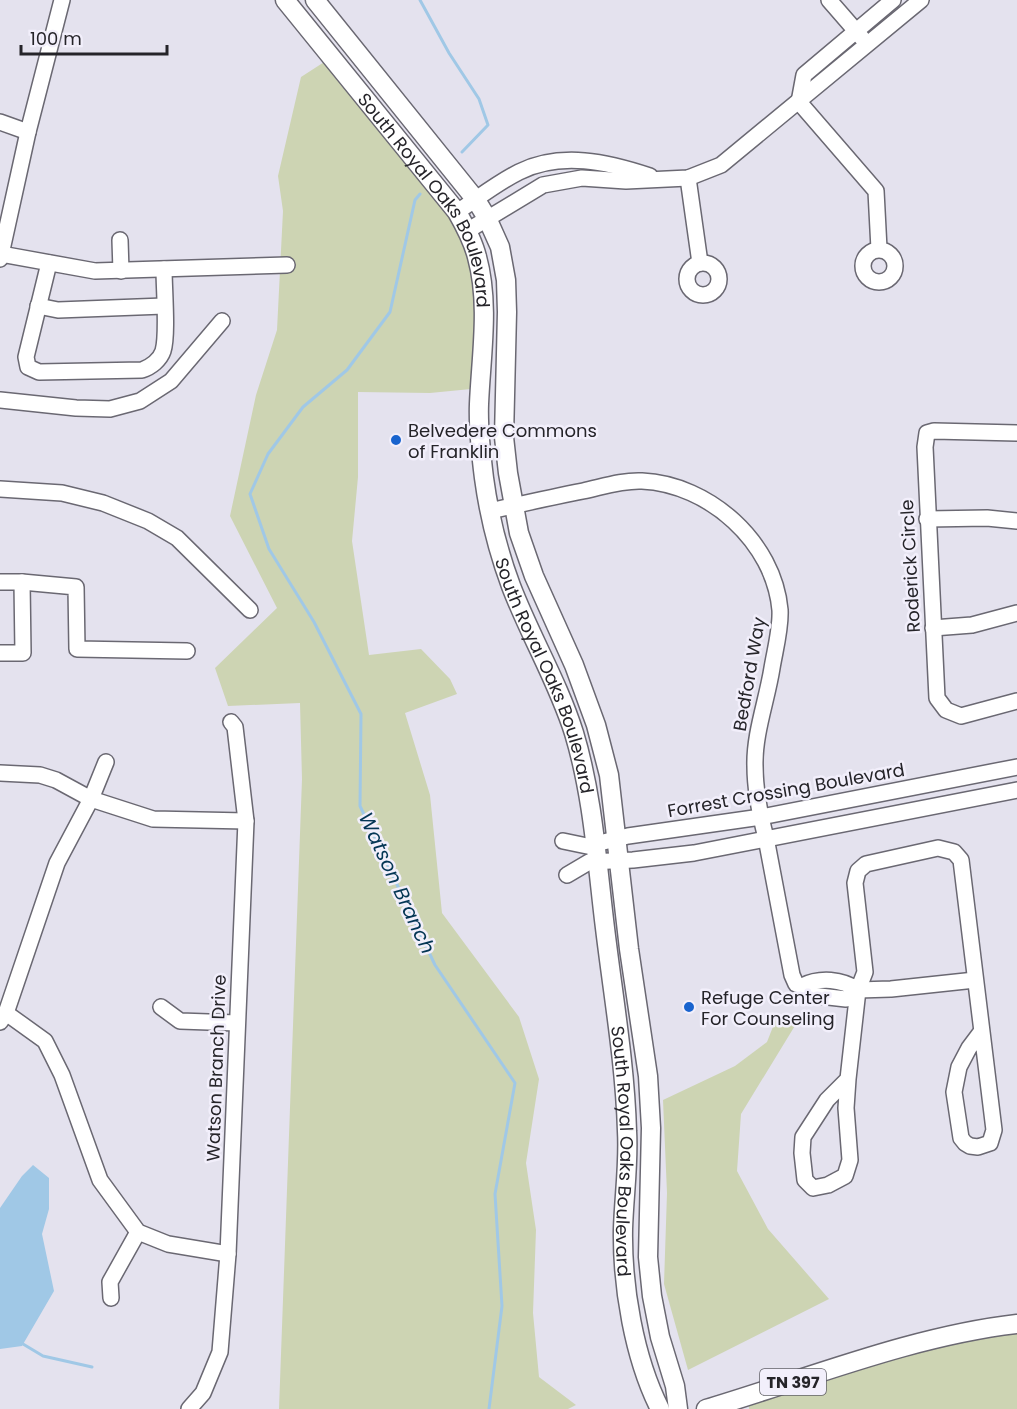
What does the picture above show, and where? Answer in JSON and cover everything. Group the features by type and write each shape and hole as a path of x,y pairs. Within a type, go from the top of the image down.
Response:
{"main road":[{"name":"South Royal Oaks Boulevard","path":"285,0 456,212 477,256 484,312 479,407 480,439 490,511 496,541 512,587 553,677 574,733 588,790 627,1131 623,1231 624,1271 638,1345 652,1393 660,1409"},
{"name":"South Royal Oaks Boulevard","path":"315,0 476,200 500,247 506,280 507,312 504,437 513,506 519,533 534,576 574,665 596,725 609,774 629,949 648,1076 651,1128 648,1257 652,1296 660,1337 675,1386 678,1409"},
{"name":"TN 397","path":"706,1409 879,1354 1017,1324"}],"street":[{"path":"62,0 28,132 1,256 95,271 288,265"},
{"path":"829,0 868,45"},
{"path":"799,102 804,75 893,0"},
{"path":"467,231 543,185 562,180 582,178 626,181 688,178 721,165 921,0"},
{"path":"799,102 876,191 879,249"},
{"path":"0,122 28,132"},
{"path":"456,212 519,172 538,164 559,160 582,160 625,168 658,179"},
{"path":"688,178 700,263"},
{"path":"120,240 121,271"},
{"path":"49,263 26,357 28,367 39,372 142,370 147,368 162,352 165,341 164,269"},
{"path":"38,306 58,310 164,306"},
{"path":"0,400 110,409 140,401 171,381 222,321"},
{"name":"Roderick Circle","path":"1017,433 941,430 927,434 925,447 937,698 946,710 961,716 1017,701"},
{"name":"Bedford Way","path":"490,511 618,483 641,481 666,484 694,495 720,509 746,532 763,556 773,579 780,610 754,765 761,817 792,975 796,984 802,986 811,995 846,999 858,990 891,989 975,980"},
{"path":"0,489 62,493 103,503 148,521 177,538 250,610"},
{"path":"927,519 987,518 1017,521"},
{"path":"0,582 76,587 77,650 187,651"},
{"path":"0,653 23,653 22,582"},
{"path":"933,628 972,625 1017,613"},
{"name":"Watson Branch Drive","path":"189,1409 202,1393 220,1352 228,1254 246,821 235,727 231,722"},
{"path":"106,762 91,799 57,863 3,1018 45,1041 62,1075 100,1180 138,1232 168,1244 228,1254"},
{"name":"Forrest Crossing Boulevard","path":"567,875 589,862 596,853 617,839 761,817 1017,767"},
{"path":"0,773 40,775 56,780 91,799 153,819 246,821"},
{"name":"Forrest Crossing Boulevard","path":"563,841 586,846 596,853 619,861 694,853 1017,790"},
{"path":"848,1079 827,1100 803,1137 805,1180 813,1188 821,1188 840,1179 845,1176 849,1168 850,1148 846,1107 848,1079 858,990 865,972 855,883 858,871 866,864 938,848 954,852 961,860 994,1130 990,1143 978,1147 969,1146 961,1138 954,1092 959,1067 981,1032"},
{"path":"161,1007 180,1021 237,1023"},
{"path":"111,1298 110,1282 138,1232"}],"green space":[{"path":"332,57 457,212 482,283 471,389 430,393 358,392 358,477 352,541 369,655 421,649 450,679 457,694 405,713 430,795 442,913 519,1017 539,1079 526,1163 536,1230 533,1313 539,1377 576,1405 568,1409 279,1409 302,779 300,703 228,706 215,668 277,608 230,516 256,395 277,330 283,211 278,176 301,77"},
{"path":"778,1014 796,1024 741,1114 737,1171 768,1229 829,1299 688,1370 664,1284 667,1193 663,1100 735,1066 767,1042"},
{"path":"1017,1324 1017,1409 749,1409 748,1396"}],"water":[{"path":"33,1165 49,1178 49,1209 42,1234 54,1291 22,1346 0,1349 0,1208 22,1176"}],"waterway":[{"name":"Watson Branch","path":"420,0 449,53 479,99 488,125 462,152"},
{"name":"Watson Branch","path":"420,194 415,200 390,312 347,370 303,407 268,454 250,494 269,549 314,622 361,714 360,806 435,965 515,1083 495,1194 502,1306 489,1409"},
{"path":"23,1344 43,1356 92,1367"}],"place":[{"name":"Belvedere Commons of Franklin","path":"396,440"},
{"name":"Refuge Center For Counseling","path":"689,1007"}]}
